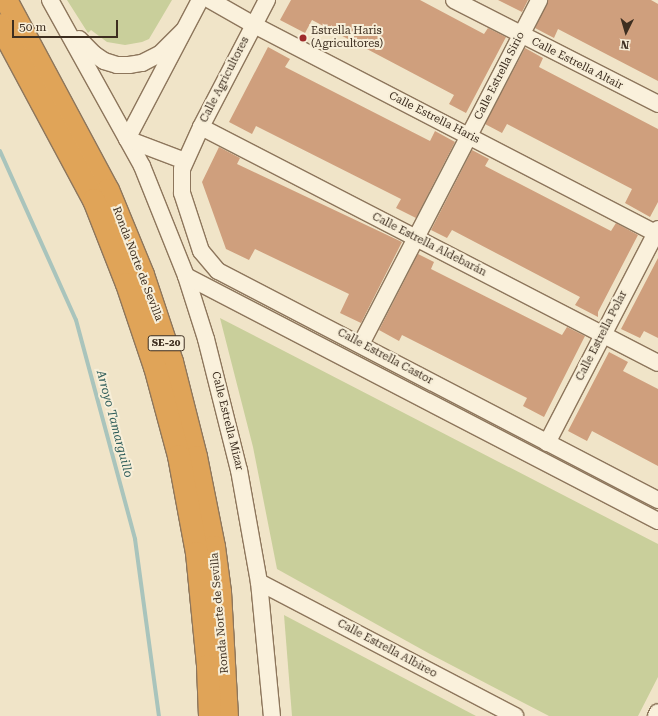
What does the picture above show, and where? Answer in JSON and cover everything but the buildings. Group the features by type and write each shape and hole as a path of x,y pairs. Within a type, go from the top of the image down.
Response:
{"highway":[{"name":"Ronda Norte de Sevilla","path":"6,0 108,190 143,275 172,362 196,457 214,548 220,592 227,716"},
{"name":"Ronda Norte de Sevilla","path":"0,25 94,200 127,284 156,367 179,456 197,553 208,658 210,716"}],"street":[{"path":"185,161 127,139 182,31 200,0"},
{"name":"Calle Estrella Haris","path":"210,0 254,25 657,232"},
{"name":"Calle Agricultores","path":"185,161 267,0"},
{"name":"Calle Estrella Altair","path":"454,0 658,104"},
{"name":"Calle Estrella Sirio","path":"361,344 539,0"},
{"path":"53,5 76,36 94,54 104,61 117,65 142,63 160,54 182,31"},
{"name":"Calle Estrella Mizar","path":"53,5 142,166 186,276 206,339 239,470 259,582 272,716"},
{"name":"Calle Estrella Aldebarán","path":"201,127 658,363"},
{"name":"Calle Estrella Castor","path":"185,161 182,169 182,193 201,251 218,272 361,344 658,500"},
{"name":"Calle Estrella Polar","path":"547,443 657,232"},
{"name":"Calle Estrella Castor","path":"186,276 658,521"},
{"name":"Calle Estrella Albireo","path":"259,582 515,716"},
{"path":"656,716 658,712"}],"green space":[{"path":"67,0 172,0 149,39 142,42 125,45 107,42 91,30 88,33"},
{"path":"220,318 658,544 658,677 638,716 549,716 430,654 277,569 253,447"},
{"path":"284,615 476,716 292,716"}],"waterway":[{"name":"Arroyo Tamarguillo","path":"0,151 76,320 135,539 159,716"}],"place":[{"name":"Estrella Haris (Agricultores)","path":"303,38"}]}
